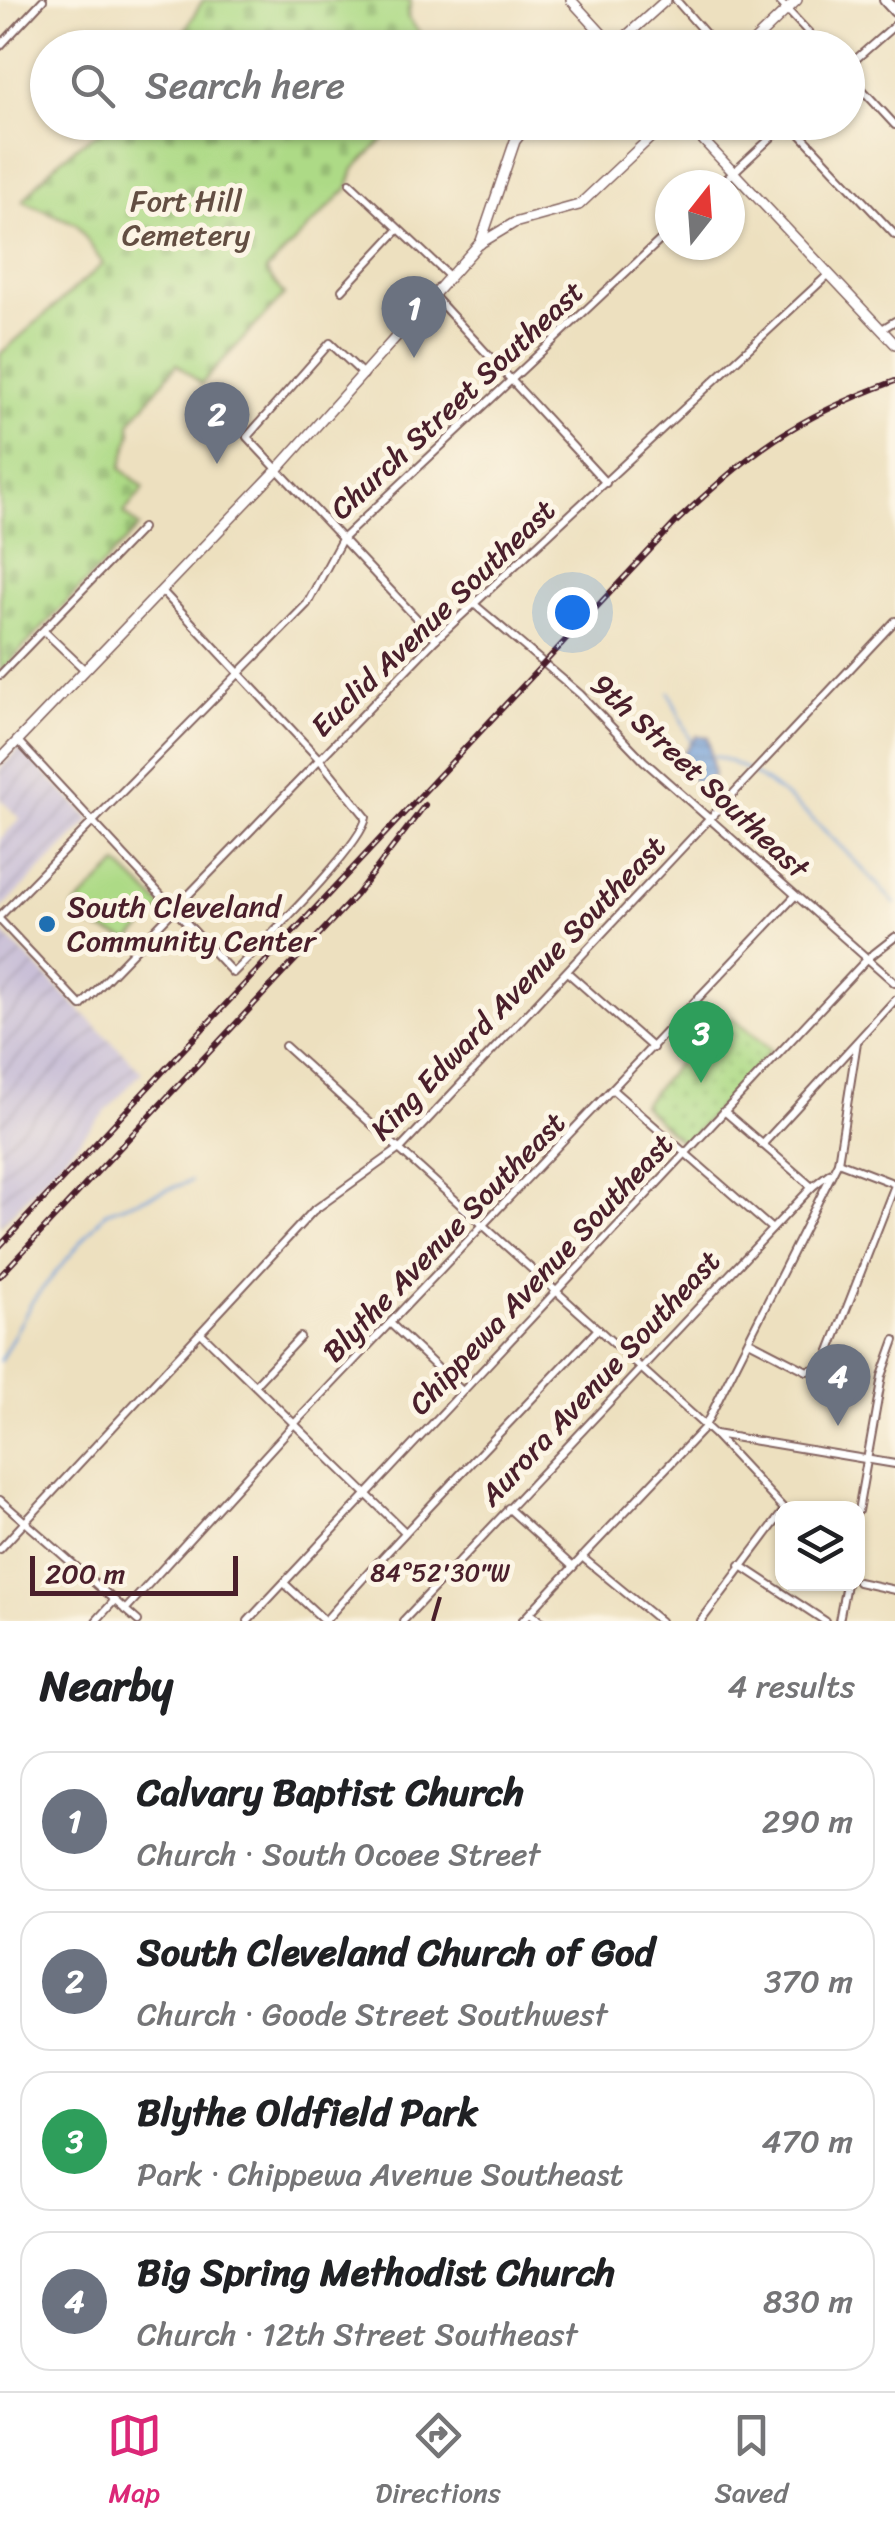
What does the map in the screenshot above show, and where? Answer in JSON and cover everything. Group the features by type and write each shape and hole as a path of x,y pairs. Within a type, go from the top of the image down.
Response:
{"main road":[{"path":"884,0 895,11"}],"street":[{"path":"0,46 43,0"},
{"path":"572,0 599,30"},
{"path":"633,30 666,0"},
{"path":"676,0 702,30"},
{"path":"778,0 806,30"},
{"path":"765,30 797,0"},
{"path":"865,54 895,25"},
{"path":"865,90 895,125"},
{"path":"479,244 516,140"},
{"path":"0,759 278,469 479,244 512,224 579,205 648,140"},
{"path":"703,140 731,170"},
{"path":"737,170 769,140"},
{"path":"805,140 895,236"},
{"path":"350,183 450,277"},
{"path":"745,185 895,344"},
{"path":"494,208 512,224"},
{"path":"342,290 398,230"},
{"name":"Church Street Southeast","path":"0,918 307,604 342,539 655,245"},
{"name":"Euclid Avenue Southeast","path":"0,918 81,1006 436,639 828,274"},
{"path":"433,295 606,483"},
{"path":"882,329 895,322"},
{"path":"364,375 330,343 247,437 436,639"},
{"path":"0,675 142,528"},
{"path":"18,742 233,973 350,846 366,823 363,811 320,760 162,592"},
{"name":"9th Street Southeast","path":"474,604 593,706 644,761 895,983"},
{"name":"King Edward Avenue Southeast","path":"0,1549 202,1334 312,1210 402,1147 895,621"},
{"path":"44,631 86,670"},
{"name":"Blythe Avenue Southeast","path":"125,1610 294,1424 487,1225 795,896"},
{"name":"Chippewa Avenue Southeast","path":"248,1621 867,959 895,938"},
{"path":"567,972 653,1048"},
{"path":"762,1145 895,1000"},
{"path":"522,1621 704,1428 838,1162 856,1042"},
{"path":"285,1046 330,1091 402,1147 714,1434 775,1502"},
{"path":"614,1091 772,1229"},
{"path":"724,1111 812,1186"},
{"path":"749,1341 807,1371 824,1366 895,1184 838,1162"},
{"name":"Aurora Avenue Southeast","path":"403,1621 812,1186 834,1170"},
{"path":"391,1324 462,1391"},
{"path":"284,1583 325,1621 404,1531 485,1452 598,1329"},
{"path":"202,1334 404,1531"},
{"path":"254,1385 300,1336"},
{"path":"859,1501 865,1459 895,1340"},
{"path":"714,1434 895,1464"},
{"path":"0,1500 138,1621"},
{"path":"508,1508 573,1567"},
{"path":"702,1621 775,1521"},
{"path":"582,1556 660,1621"},
{"path":"740,1565 825,1621"},
{"path":"865,1584 895,1590"},
{"path":"838,1621 844,1591"},
{"path":"96,1621 114,1600"},
{"path":"530,1613 541,1621"}],"shaded area":[{"path":"20,748 91,820 0,910 0,839 20,819 0,799 0,768"},
{"path":"0,930 142,1072 0,1226"}],"green space":[{"path":"203,0 411,0 408,18 418,30 185,30"},
{"name":"Fort Hill Cemetery","path":"87,140 383,140 354,169 348,188 266,271 284,295 201,384 177,364 130,423 131,434 121,468 144,488 124,513 139,527 0,672 0,354 103,264 76,224 23,201 66,155"},
{"path":"118,864 164,908 130,940 89,926 73,908"},
{"path":"732,1018 771,1050 684,1145 642,1105 687,1053 696,1060"}],"water":[{"path":"697,736 708,737 714,776 695,782 684,767 684,752"}],"waterway":[{"path":"669,692 691,741"},
{"path":"714,756 763,780 812,818 895,904"},
{"path":"0,1361 33,1300 106,1212 191,1181"}],"railway":[{"path":"0,1246 676,522 776,438 829,409 895,381"},
{"path":"0,1276 356,895 425,805"}],"place":[{"name":"Calvary Baptist Church","path":"414,358"},
{"name":"South Cleveland Church of God","path":"217,464"},
{"name":"South Cleveland Community Center","path":"47,924"},
{"name":"Blythe Oldfield Park","path":"701,1083"},
{"name":"Big Spring Methodist Church","path":"838,1426"}]}
